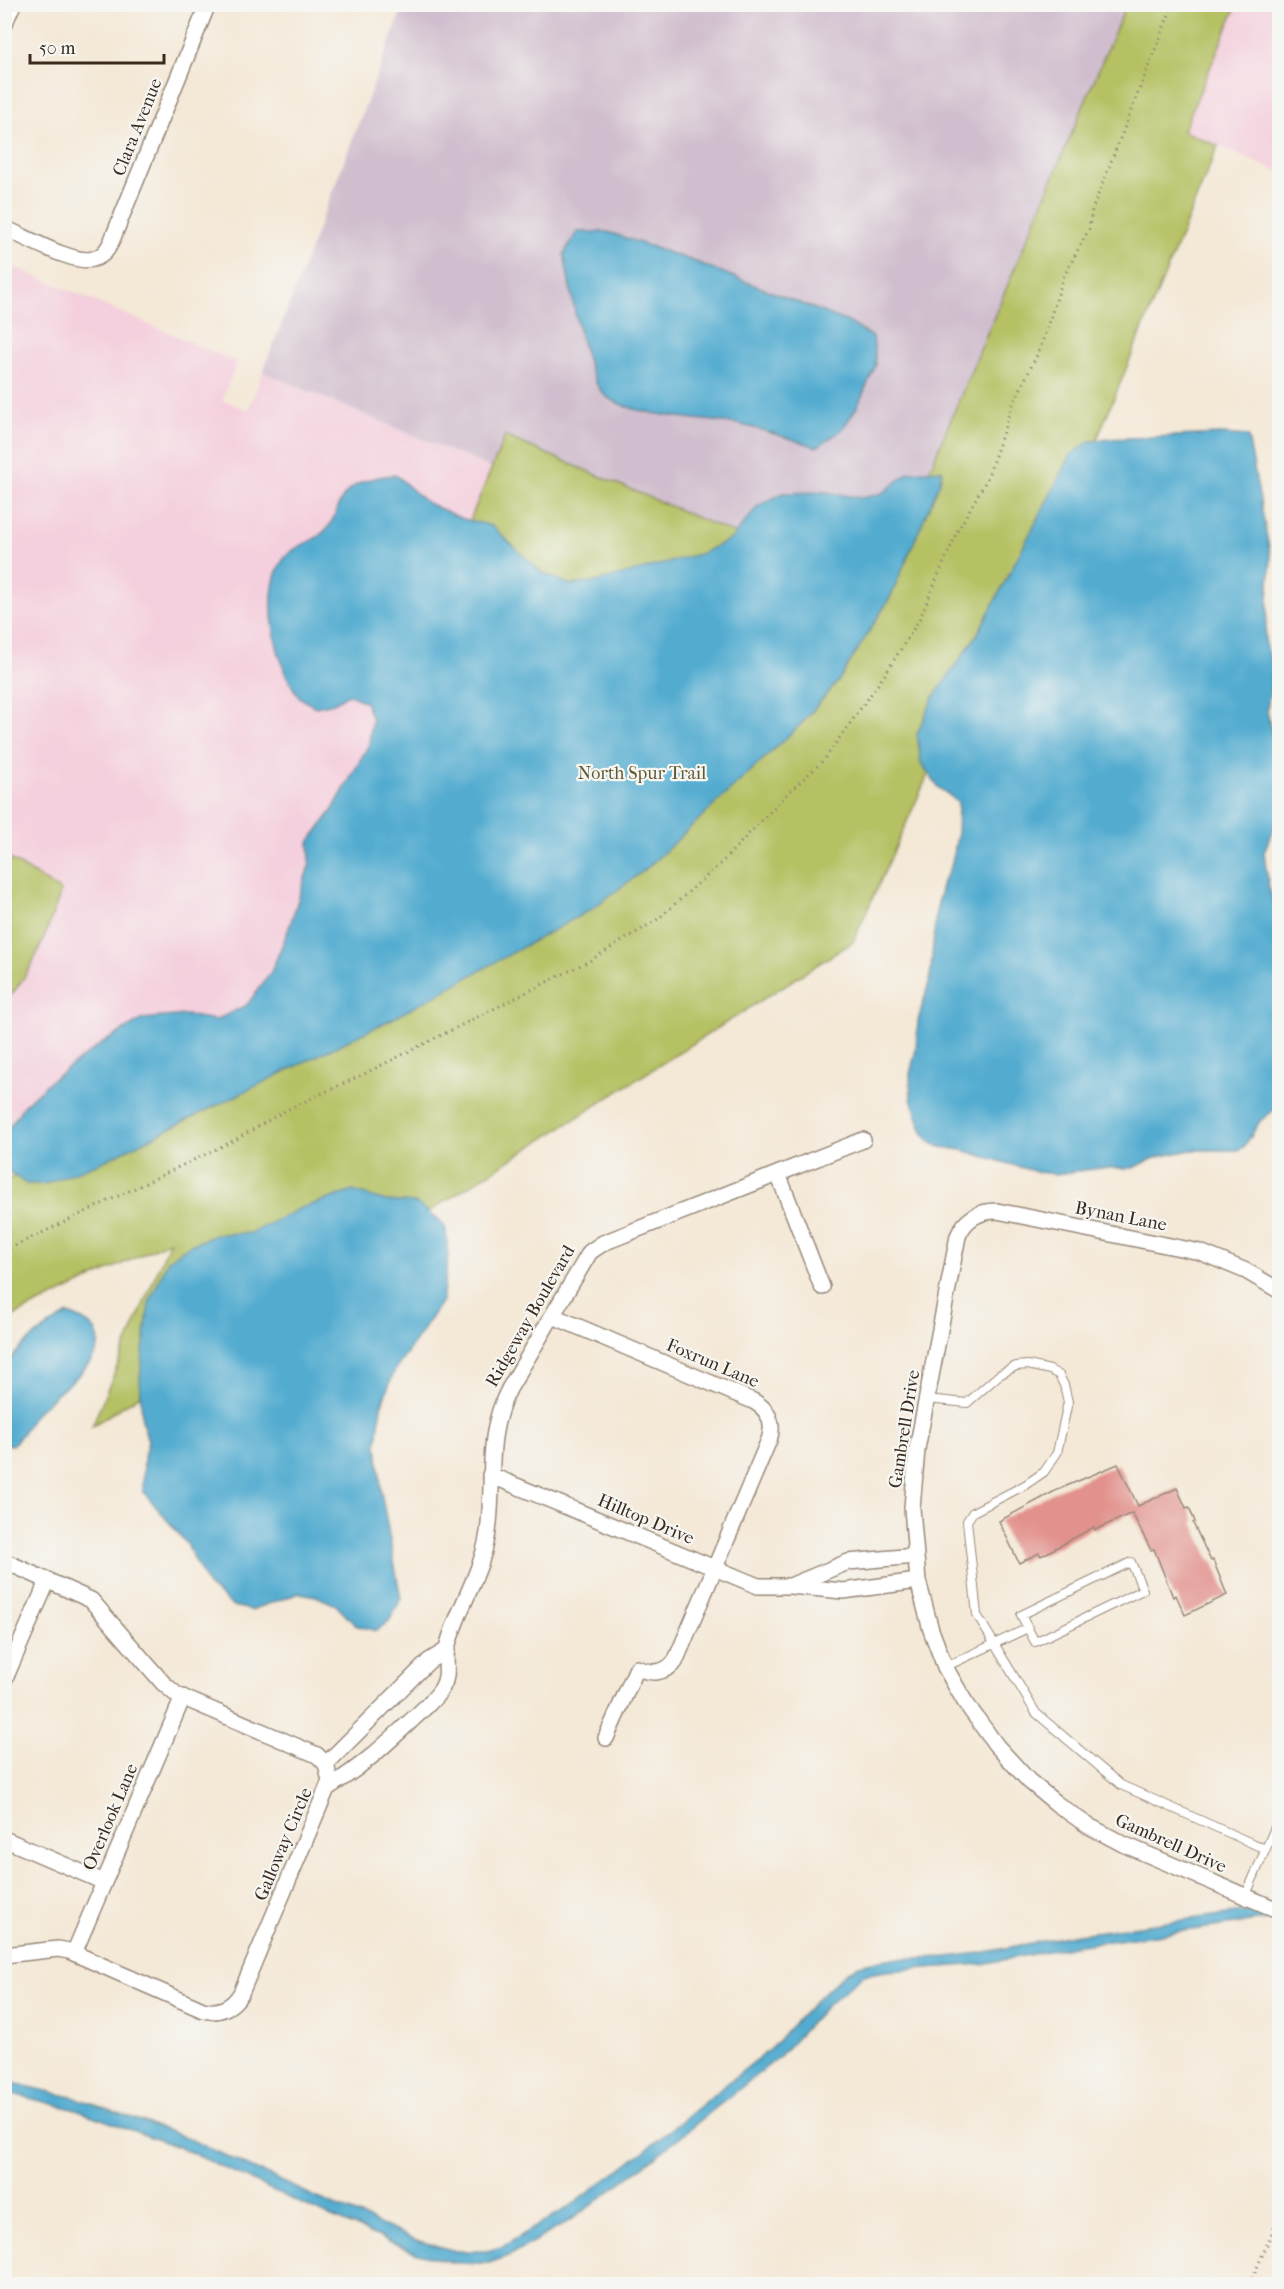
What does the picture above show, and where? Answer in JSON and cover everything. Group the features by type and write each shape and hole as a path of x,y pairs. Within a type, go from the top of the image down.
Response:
{"street":[{"path":"4,25 13,4"},
{"name":"Clara Avenue","path":"4,228 77,259 96,258 110,245 205,8"},
{"name":"Ridgeway Boulevard","path":"329,1787 362,1767 439,1693 448,1671 447,1650 486,1541 492,1435 501,1405 586,1256 598,1245 863,1140"},
{"path":"778,1174 822,1287"},
{"name":"Bynan Lane","path":"958,1236 971,1218 981,1213 997,1211 1200,1252 1246,1270 1280,1291"},
{"name":"Gambrell Drive","path":"958,1236 927,1399 913,1491 918,1581 931,1630 945,1666 965,1702 996,1745 1029,1781 1057,1804 1087,1825 1123,1844 1280,1911"},
{"name":"Foxrun Lane","path":"552,1316 753,1401 766,1412 771,1422 771,1434 675,1662 662,1672 654,1673 637,1668 606,1738"},
{"name":"Hilltop Drive","path":"490,1475 758,1586 790,1586 843,1591 918,1581"},
{"name":"Hilltop Drive","path":"790,1586 848,1562 915,1556"},
{"path":"4,1561 77,1592 98,1606 163,1683 183,1697 312,1752 326,1764 429,1661 447,1650"},
{"path":"4,1681 48,1580"},
{"name":"Overlook Lane","path":"74,1953 183,1697"},
{"name":"Galloway Circle","path":"4,1955 58,1948 203,2010 214,2012 230,2006 240,1993 329,1787 330,1776 326,1764"},
{"path":"4,1839 104,1882"}],"lane":[{"path":"927,1399 967,1403 999,1375 1022,1365 1050,1370 1059,1375 1065,1385 1068,1402 1060,1443 1051,1463 1035,1479 973,1512 967,1521 977,1615 1036,1713 1121,1785 1265,1849"},
{"path":"1131,1562 1143,1590 1035,1642 1028,1628 1021,1615 1131,1562"},
{"path":"945,1666 1028,1628"},
{"path":"1245,1896 1280,1816"}],"path":[{"path":"4,1251 235,1140 288,1109 360,1076 591,960 668,911 741,844 787,794 823,761 878,685 918,620 957,532 987,479 1012,406 1040,349 1064,276 1089,229 1092,210 1173,4"},
{"path":"1250,2284 1280,2214"}],"shaded area":[{"path":"404,5 1126,5 877,594 505,437 491,468 263,372"},
{"path":"1237,5 1279,5 1279,172 1183,131"},
{"path":"5,263 237,362 222,400 248,410 263,372 491,468 243,1066 5,1181"}],"green space":[{"name":"North Spur Trail","path":"1126,5 1237,5 1183,131 1218,146 1010,650 988,641 853,942 92,1426 170,1241 5,1320 5,1181 243,1065 505,436 877,594"},
{"path":"4,855 61,891 32,963 5,1002"}],"water":[{"path":"577,232 608,232 696,262 848,322 873,337 876,365 857,407 842,430 817,447 742,425 646,412 611,400 601,391 588,364 574,305 564,254"},
{"path":"1221,434 1248,436 1271,559 1265,640 1273,669 1267,710 1279,769 1280,812 1264,852 1269,888 1279,920 1279,1106 1260,1121 1244,1147 1238,1150 1191,1150 1157,1157 1133,1168 1101,1168 1055,1174 1037,1172 962,1150 940,1147 931,1143 924,1135 911,1099 910,1074 916,1049 918,1021 930,979 936,912 943,881 951,867 957,837 958,802 938,787 921,763 917,734 933,698 978,633 1071,455 1090,441"},
{"path":"942,470 940,482 890,598 839,680 801,724 646,869 590,910 396,1017 104,1161 45,1184 26,1184 5,1169 5,1128 11,1125 24,1105 49,1082 104,1042 143,1019 185,1015 216,1020 247,1005 271,972 288,931 310,863 309,842 332,811 369,744 372,719 365,702 348,694 334,703 316,707 297,694 282,663 273,624 273,585 278,568 287,555 324,531 331,523 339,504 348,491 374,478 396,475 426,502 460,518 492,526 541,572 571,585 600,581 702,553 731,539 758,506 783,493 826,492 862,498 883,493 909,472"},
{"path":"353,1191 386,1201 416,1203 440,1221 446,1229 448,1258 442,1301 394,1372 381,1406 377,1444 382,1497 401,1599 389,1621 376,1631 355,1625 336,1605 316,1596 300,1593 251,1610 233,1606 208,1586 187,1544 143,1491 144,1457 148,1441 142,1420 140,1378 149,1303 168,1260 190,1245 218,1234 251,1233 301,1208"},
{"path":"68,1314 89,1324 98,1336 97,1349 77,1377 37,1412 23,1434 12,1445 5,1444 3,1391 7,1365 31,1339"},
{"path":"1279,1907 1279,1918 1074,1946 982,1964 886,1971 863,1975 825,2007 779,2057 650,2161 574,2218 509,2256 489,2263 454,2263 415,2252 313,2209 181,2148 76,2110 5,2092 5,2081 80,2099 185,2137 419,2241 456,2251 487,2251 504,2246 567,2208 643,2152 771,2048 817,1999 844,1974 859,1965 885,1959 947,1957 980,1953 1072,1935"}],"building":[{"path":"1118,1464 1138,1506 1177,1488 1186,1508 1189,1507 1195,1522 1193,1523 1211,1561 1213,1560 1227,1595 1185,1615 1176,1595 1173,1597 1154,1549 1151,1550 1132,1513 1095,1530 1094,1527 1041,1556 1039,1553 1019,1563 999,1521 1057,1490"}]}
